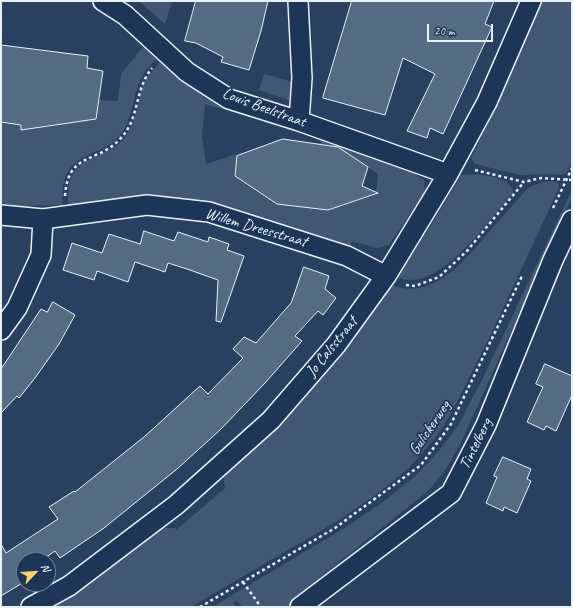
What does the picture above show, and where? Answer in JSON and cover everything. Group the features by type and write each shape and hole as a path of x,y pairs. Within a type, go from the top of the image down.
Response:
{"street":[{"name":"Louis Beelstraat","path":"103,1 125,15 187,72 229,99 451,169"},
{"path":"298,1 302,78 299,121"},
{"name":"Jo Calsstraat","path":"31,607 69,586 176,505 271,420 336,345 386,276 451,169 488,102 531,1"},
{"name":"Willem Dreesstraat","path":"1,215 43,219 147,206 209,212 347,256 386,276"},
{"path":"1,330 17,308 41,255 43,219"},
{"name":"Tintelberg","path":"300,607 451,494 486,425 553,260 572,220"}],"path":[{"path":"65,217 67,180 73,169 120,140 130,126 143,78 164,52"},
{"path":"550,215 572,168"},
{"path":"451,169 524,182 541,178 572,180"},
{"path":"386,276 394,283 415,286 439,277 467,251 524,182"},
{"name":"Gulickerweg","path":"200,607 335,528 421,465 451,424 524,272"},
{"path":"243,582 261,607"}],"shaded area":[{"path":"139,1 172,1 165,24"},
{"path":"538,1 572,1 572,161 566,173 561,175 520,175 475,164 471,158 523,45 539,7"},
{"path":"143,47 156,59 140,81 126,126 122,133 108,146 74,164 68,172 63,184 62,205 18,206 1,203 1,122 23,125 22,129 96,119 99,100 118,101 121,74"},
{"path":"160,62 189,85 226,105 224,109 221,109 205,104 202,137 206,164 236,154 237,157 234,176 267,198 293,196 293,206 312,208 339,207 376,194 378,174 346,152 319,153 321,138 417,169 415,174 424,180 425,192 389,245 377,248 352,241 350,247 243,212 199,202 177,199 149,198 122,199 68,205 69,184 75,170 89,160 113,148 126,136 136,114 146,79"},
{"path":"264,74 296,83 291,101 259,90"},
{"path":"478,174 494,177 504,181 509,184 513,193 477,236 445,266 429,276 413,280 397,277 433,222 461,175"},
{"path":"553,181 558,183 559,188 493,330 452,412 436,437 409,468 377,494 339,520 191,607 49,607 119,560 161,528 175,528 176,530 225,488 223,475 358,330 391,285 406,289 420,288 434,283 446,276 469,255 529,187 543,182"},
{"path":"572,190 572,197 463,438 438,480 427,492 294,598 287,607 243,607 236,600 233,603 237,607 212,607 343,529 383,502 416,475 438,452 457,427 482,380"}],"building":[{"path":"196,1 268,1 261,31 249,70 221,62 223,57 196,43 185,41"},
{"path":"352,1 494,1 485,24 492,27 443,134 430,128 427,138 407,131 435,74 403,58 385,115 323,98"},
{"path":"1,45 88,56 87,68 103,71 96,119 21,130 21,125 1,122"},
{"path":"283,139 338,147 368,167 362,186 378,193 328,210 277,204 235,176 237,156"},
{"path":"144,231 174,241 178,232 208,242 209,237 229,244 227,250 244,256 221,322 216,321 218,280 187,269 168,263 165,272 135,262 128,282 97,271 94,280 63,270 72,243 102,253 109,234 140,244"},
{"path":"304,267 329,276 325,289 336,298 323,315 318,311 295,336 302,341 265,383 220,430 177,469 104,528 60,558 55,551 16,552 16,587 1,596 1,544 6,553 58,519 49,507 74,491 75,492 144,437 200,386 208,394 243,358 233,349 244,337 256,343 291,303"},
{"path":"53,302 75,315 59,344 35,378 19,398 17,396 1,413 1,369 41,309 47,312"},
{"path":"545,364 572,376 572,395 556,431 546,426 544,430 527,422 543,387 536,384"},
{"path":"503,457 531,469 527,479 531,481 517,513 504,507 503,511 486,503 497,477 494,476"}]}
